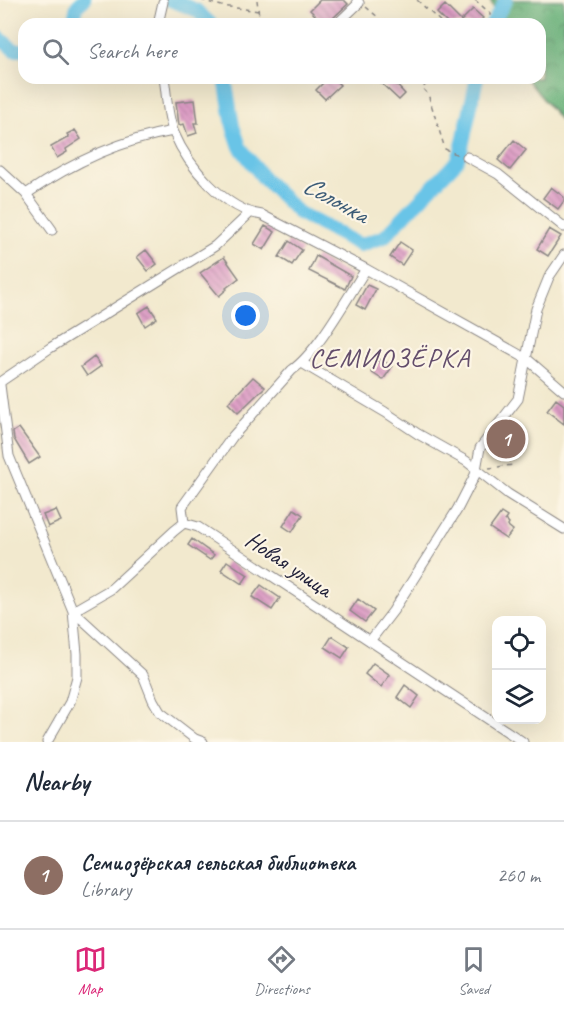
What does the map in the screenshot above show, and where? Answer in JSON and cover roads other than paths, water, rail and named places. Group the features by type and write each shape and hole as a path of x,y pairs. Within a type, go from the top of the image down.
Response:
{"street":[{"path":"342,18 358,1"},
{"path":"159,18 163,2"},
{"path":"165,84 173,130 187,158 201,177 219,193 250,213 262,215 366,269 527,359 564,391"},
{"path":"26,194 57,172 111,148 151,134 173,130"},
{"path":"467,157 498,174 564,227"},
{"path":"0,170 26,194 52,230"},
{"path":"47,742 70,702 77,677 78,654 73,611 9,456 0,383 50,348 214,246 250,213"},
{"path":"370,641 393,612 456,510 476,470 480,448 518,399 536,309 549,277 564,255"},
{"path":"73,611 111,589 184,524 182,507 233,436 292,370 302,363 339,312 366,269"},
{"path":"302,363 386,412 418,435 466,461 508,494 564,529"},
{"name":"Новая улица","path":"184,524 198,527 523,742"},
{"path":"73,611 143,675 160,712 195,739 203,742"}],"waterway":[{"name":"Солонка","path":"74,18 77,6 84,0"},
{"name":"Солонка","path":"170,0 196,10 205,18"},
{"name":"Солонка","path":"496,18 506,0"},
{"name":"Солонка","path":"0,38 14,50 18,50"},
{"name":"Солонка","path":"226,84 233,126 240,147 264,179 299,213 360,245 384,237 457,161 476,84"}],"place":[{"name":"Семиозёрская сельская библиотека","path":"506,439"}],"district":[{"name":"СЕМИОЗЁРКА","path":"390,358"}]}
